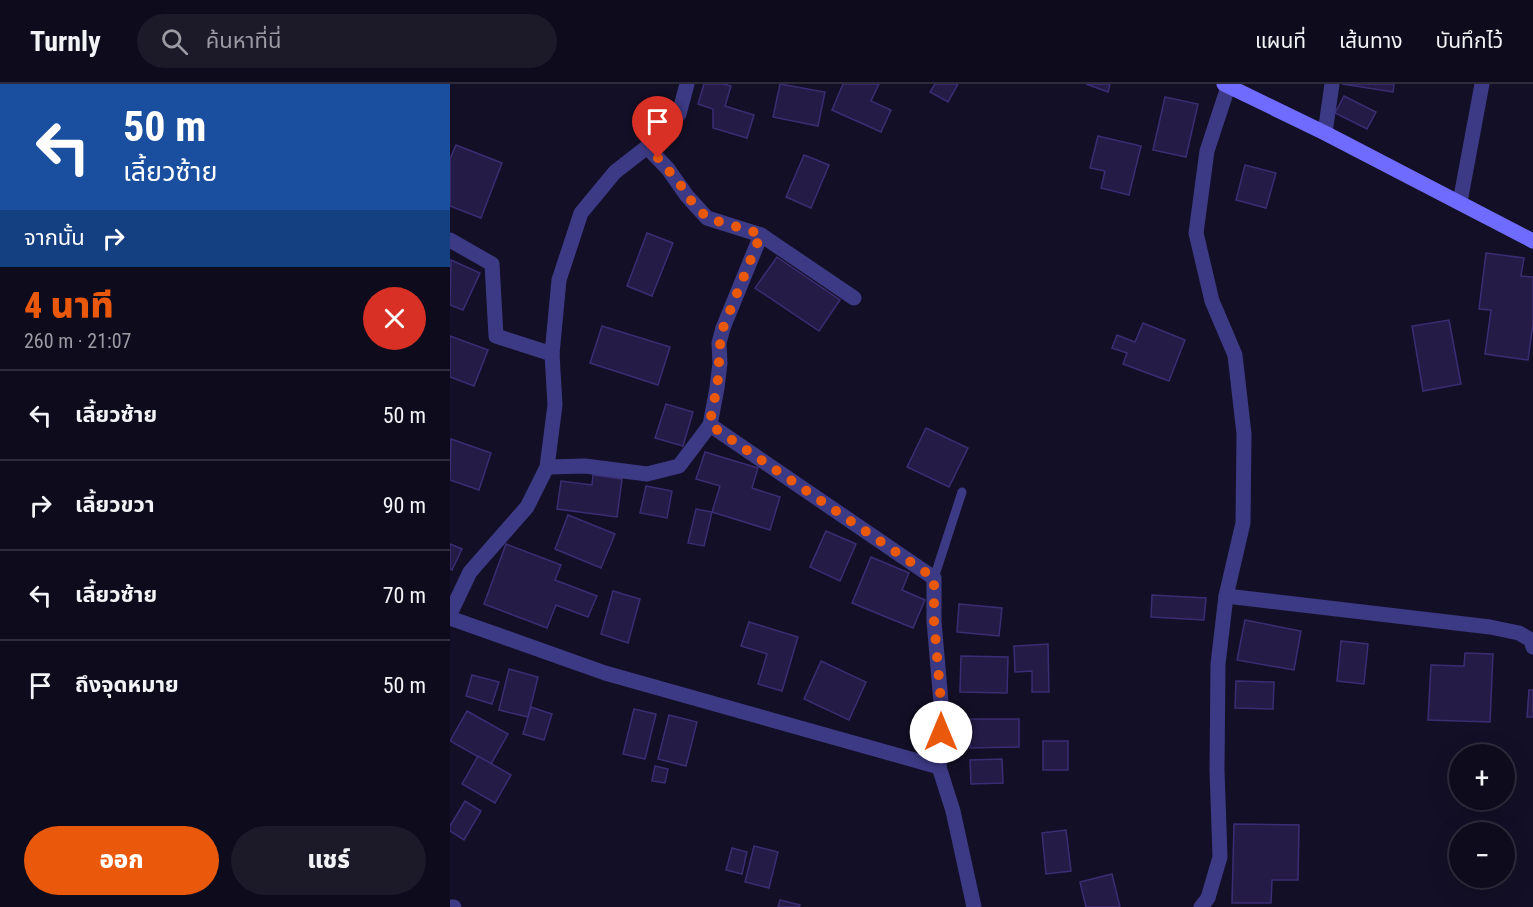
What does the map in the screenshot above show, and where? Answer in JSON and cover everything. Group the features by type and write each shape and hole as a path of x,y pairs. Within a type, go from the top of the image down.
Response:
{"street":[{"path":"687,84 679,114 647,147 615,172 581,213 559,280 552,354 555,405 547,467 527,507 470,572 450,616 605,673 939,767"},
{"path":"1325,133 1332,84"},
{"path":"1461,202 1482,84"},
{"path":"1201,907 1208,898 1220,857 1217,770 1218,664 1226,596 1243,523 1244,434 1235,355 1212,301 1196,233 1207,151 1227,85 1461,202 1533,241"},
{"path":"647,147 668,169 687,196 707,218 761,234 855,298"},
{"path":"547,467 585,466 647,474 679,466 710,425 717,388 720,363 719,344 723,328 761,234"},
{"path":"450,240 492,264 496,336 552,354"},
{"path":"710,425 934,578 934,621 942,714 939,767 953,811 974,907"},
{"path":"1226,596 1490,627 1519,633 1532,640 1533,647"}],"lane":[{"path":"934,578 962,492"}],"building":[{"path":"704,84 731,86 725,106 754,115 747,138 713,128 713,109 698,104"},
{"path":"780,84 825,92 818,126 773,117"},
{"path":"843,84 879,84 871,101 891,110 881,132 832,110"},
{"path":"935,84 958,84 948,102 930,92"},
{"path":"1086,84 1110,84 1108,92"},
{"path":"1342,84 1394,84 1393,92"},
{"path":"1344,96 1376,112 1367,129 1335,113"},
{"path":"1165,97 1198,104 1186,157 1153,150"},
{"path":"1098,136 1141,146 1129,195 1101,188 1105,171 1090,168"},
{"path":"456,145 502,163 481,218 450,206 450,159"},
{"path":"804,155 829,165 811,208 786,197"},
{"path":"1245,165 1276,173 1266,208 1236,200"},
{"path":"647,233 673,243 652,296 627,286"},
{"path":"1486,253 1524,258 1521,276 1533,277 1533,324 1528,360 1485,354 1491,310 1479,309"},
{"path":"777,257 840,300 819,331 755,288"},
{"path":"451,260 480,273 463,310 450,305"},
{"path":"1449,320 1461,384 1423,391 1412,326"},
{"path":"1143,323 1185,340 1169,381 1123,364 1127,353 1112,348 1117,335 1135,342"},
{"path":"602,326 670,347 658,385 590,363"},
{"path":"450,336 488,350 474,386 450,377"},
{"path":"666,404 693,412 683,446 655,438"},
{"path":"926,428 968,448 949,487 907,467"},
{"path":"451,439 491,453 479,490 450,480"},
{"path":"705,452 758,468 752,488 780,497 770,530 712,512 720,486 696,479"},
{"path":"593,475 622,479 617,517 557,509 561,481 592,485"},
{"path":"646,486 672,491 667,518 640,513"},
{"path":"696,509 712,512 704,546 688,543"},
{"path":"568,515 615,534 601,568 555,549"},
{"path":"826,531 856,544 840,581 810,567"},
{"path":"450,544 462,549 452,570 450,569"},
{"path":"506,544 561,565 555,580 597,596 588,617 556,605 547,628 484,604"},
{"path":"871,557 909,573 902,590 925,600 913,628 852,603"},
{"path":"613,591 640,599 628,643 601,634"},
{"path":"1152,595 1206,598 1204,620 1151,617"},
{"path":"959,604 1002,608 999,636 957,632"},
{"path":"1245,620 1301,631 1294,670 1237,660"},
{"path":"749,622 798,637 782,691 758,684 767,654 741,646"},
{"path":"1341,641 1368,644 1364,684 1337,681"},
{"path":"1048,644 1049,692 1032,692 1032,671 1015,672 1014,646"},
{"path":"1465,653 1493,654 1490,722 1428,720 1431,665 1464,666"},
{"path":"961,656 1008,657 1007,693 960,692"},
{"path":"821,661 866,682 849,720 804,699"},
{"path":"509,669 538,677 528,717 499,710"},
{"path":"472,675 499,682 492,704 466,696"},
{"path":"1236,681 1274,682 1273,709 1235,708"},
{"path":"1529,690 1533,690 1533,717 1527,717"},
{"path":"531,707 552,714 544,740 523,734"},
{"path":"634,709 656,714 645,759 623,754"},
{"path":"467,711 508,734 491,764 450,741"},
{"path":"669,715 697,722 686,766 658,759"},
{"path":"970,719 1019,719 1019,747 970,748"},
{"path":"1043,741 1068,741 1068,770 1043,770"},
{"path":"478,756 511,775 495,803 462,784"},
{"path":"1002,759 1003,783 971,784 970,760"},
{"path":"655,766 668,769 665,783 652,781"},
{"path":"465,801 481,811 464,840 450,831 450,826"},
{"path":"1234,824 1299,825 1298,880 1272,880 1271,903 1232,903"},
{"path":"1066,830 1071,871 1046,874 1042,833"},
{"path":"754,846 778,852 769,888 745,882"},
{"path":"732,848 747,852 742,874 726,870"},
{"path":"1112,874 1120,907 1086,907 1080,882"},
{"path":"780,900 800,905 799,907 778,907"}],"route":[{"path":"658,158 707,218 761,234 723,328 719,344 720,363 717,388 710,425 934,578 934,621 942,714 941,732"}]}
